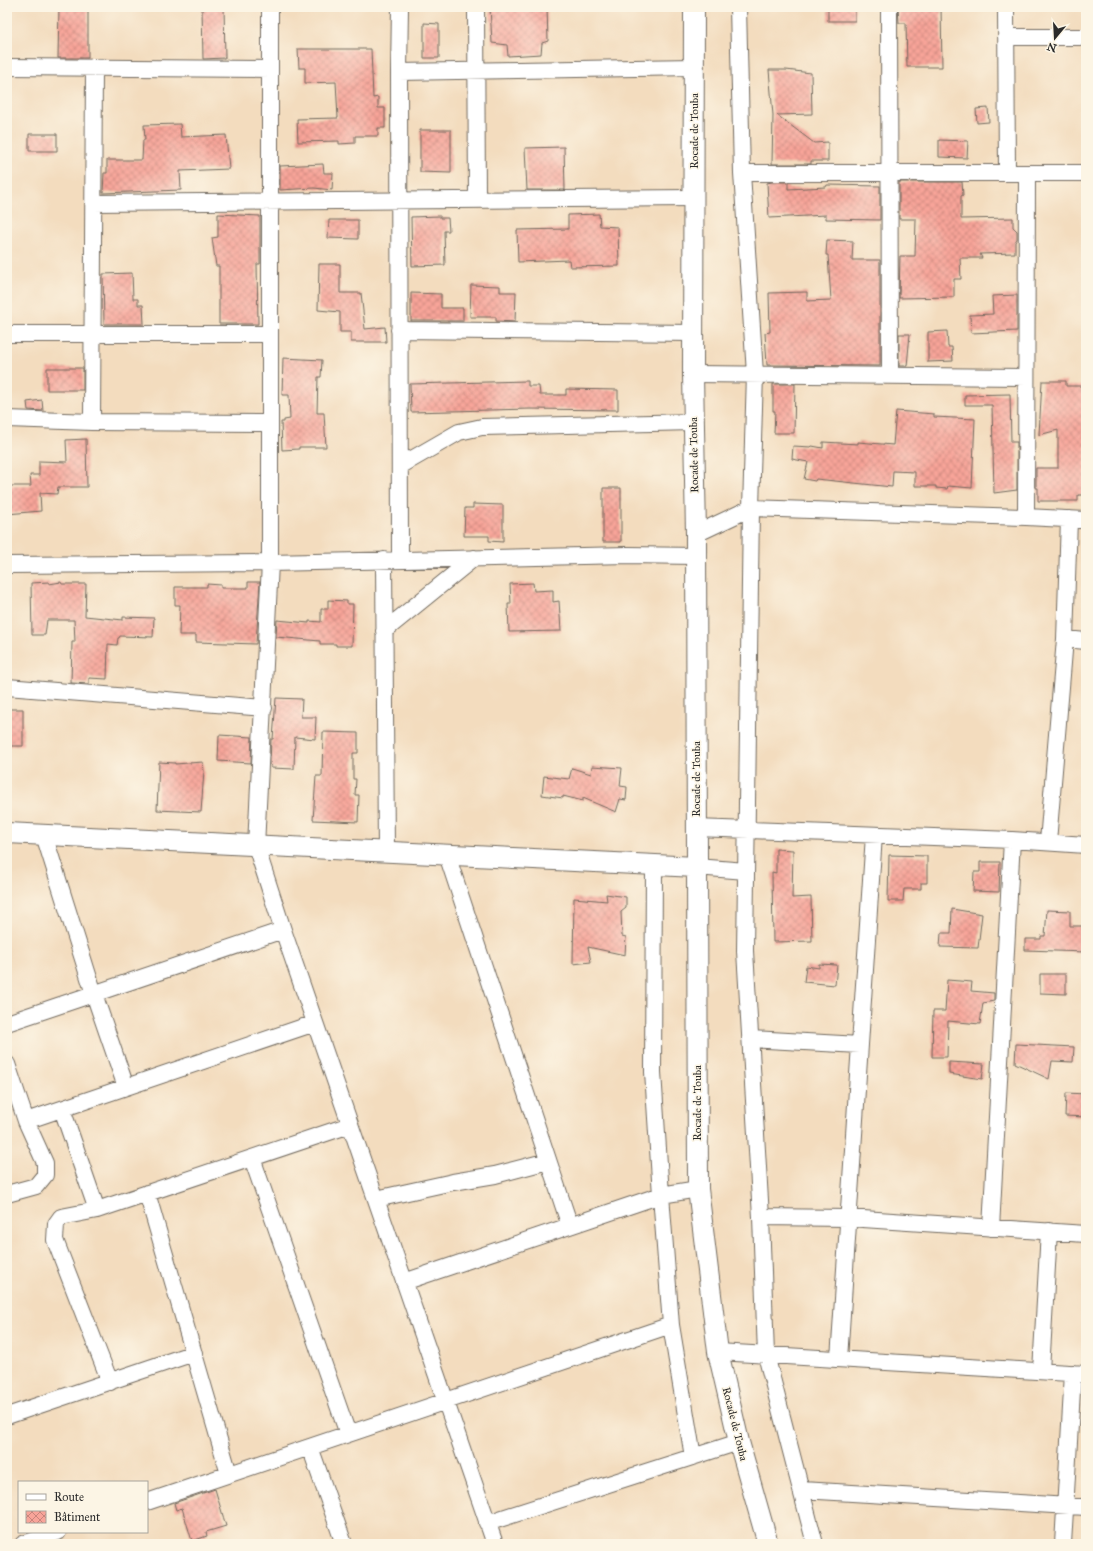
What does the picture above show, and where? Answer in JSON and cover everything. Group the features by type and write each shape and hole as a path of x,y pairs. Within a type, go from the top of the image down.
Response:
{"main road":[{"name":"Rocade de Touba","path":"694,7 693,374 696,534 698,1190 718,1352 738,1442 768,1544"},
{"path":"7,834 696,868"}],"street":[{"path":"270,7 270,563 256,846 283,930 495,1544"},
{"path":"400,7 400,559"},
{"path":"476,7 477,200"},
{"path":"738,7 742,173 755,374 751,508 745,951 761,1217 766,1355 815,1544"},
{"path":"889,7 890,376"},
{"path":"1006,7 1007,173"},
{"path":"1006,37 1086,37"},
{"path":"7,67 270,69"},
{"path":"92,422 94,67"},
{"path":"399,72 694,67"},
{"path":"742,173 1086,173"},
{"path":"1026,517 1027,173"},
{"path":"93,203 694,198"},
{"path":"399,330 694,334"},
{"path":"7,334 270,334"},
{"path":"693,374 1026,377"},
{"path":"7,419 92,422 270,423"},
{"path":"400,466 460,432 482,426 694,422"},
{"path":"696,534 751,508 1086,520"},
{"path":"1048,842 1065,639 1069,519"},
{"path":"7,565 270,563 400,559 695,556"},
{"path":"384,631 474,558"},
{"path":"384,560 386,852"},
{"path":"1065,639 1086,641"},
{"path":"7,687 264,708"},
{"path":"696,828 1012,840 1086,845"},
{"path":"44,835 94,994 126,1087"},
{"path":"838,1359 874,835"},
{"path":"990,1228 1012,840"},
{"path":"447,855 570,1226"},
{"path":"654,865 654,1072 661,1195 671,1325 693,1457"},
{"path":"696,868 746,871"},
{"path":"7,1023 283,930"},
{"path":"26,1120 315,1023"},
{"path":"750,1039 860,1045"},
{"path":"7,1064 26,1120 45,1163 45,1175 36,1186 7,1194"},
{"path":"62,1109 97,1210"},
{"path":"110,1382 55,1240 56,1224 62,1217 97,1210 350,1125"},
{"path":"252,1158 348,1434"},
{"path":"376,1199 453,1182 495,1175 548,1161"},
{"path":"404,1282 661,1195 698,1190"},
{"path":"147,1193 229,1474"},
{"path":"761,1217 848,1218 1086,1234"},
{"path":"1041,1371 1049,1231"},
{"path":"148,1502 671,1325"},
{"path":"718,1352 1080,1374 1063,1544"},
{"path":"7,1416 194,1353"},
{"path":"487,1523 738,1442"},
{"path":"310,1447 344,1544"},
{"path":"802,1490 1086,1506"},
{"path":"23,1544 55,1533"}],"building":[{"path":"59,7 88,7 88,58 58,58"},
{"path":"202,7 224,7 225,58 203,59"},
{"path":"490,7 547,7 548,41 542,43 541,54 508,56 507,45 492,43"},
{"path":"828,7 855,7 855,21 828,21"},
{"path":"898,7 941,7 942,67 907,67 906,23 899,23"},
{"path":"424,23 439,24 439,58 424,58"},
{"path":"298,49 371,49 373,98 378,97 378,108 385,108 385,128 378,128 378,136 355,136 355,143 339,144 339,141 298,142 297,119 338,118 336,82 305,83 305,68 299,68"},
{"path":"769,70 786,70 811,73 812,114 777,115 814,143 828,142 828,161 811,161 811,164 772,164 773,115"},
{"path":"988,108 989,122 977,123 976,109"},
{"path":"180,124 181,137 226,135 229,169 180,171 181,190 103,193 104,173 107,173 107,160 142,160 143,140 145,140 144,125"},
{"path":"420,130 451,130 451,173 420,172"},
{"path":"29,134 57,134 57,151 29,151"},
{"path":"939,140 968,141 967,158 939,157"},
{"path":"564,147 565,190 527,190 525,148"},
{"path":"323,164 324,173 333,173 332,190 314,188 280,190 280,166"},
{"path":"788,182 788,189 826,187 827,185 880,186 880,220 826,219 826,215 769,218 767,183"},
{"path":"899,182 962,182 963,195 961,196 961,219 1013,218 1013,227 1017,231 1015,253 980,254 982,258 960,258 961,279 954,279 954,297 899,298 900,256 915,256 916,219 899,219"},
{"path":"218,214 260,216 260,264 257,264 258,324 219,324 219,266 216,266 212,238 218,237"},
{"path":"599,214 600,226 618,227 619,266 570,267 569,260 518,262 517,230 568,229 568,215"},
{"path":"440,216 440,218 448,218 449,231 444,231 445,265 412,266 411,217"},
{"path":"329,220 358,220 358,239 328,238"},
{"path":"827,240 853,241 852,260 880,260 880,366 767,365 765,333 770,332 769,293 807,292 807,301 831,300 828,255 826,255"},
{"path":"319,264 340,264 340,293 361,293 365,329 385,327 386,342 351,342 351,332 340,332 340,312 318,310"},
{"path":"132,273 133,299 138,299 138,305 143,305 144,324 104,324 103,274"},
{"path":"471,285 500,286 500,292 516,292 515,322 496,321 496,317 470,317"},
{"path":"411,293 441,294 441,308 463,308 463,321 411,321"},
{"path":"1017,295 1017,331 971,333 970,315 993,314 992,296"},
{"path":"947,331 948,347 952,347 953,361 928,362 928,332"},
{"path":"899,334 910,334 907,366 899,366"},
{"path":"283,358 322,360 321,377 318,377 317,413 324,413 326,447 299,447 299,449 282,450 281,422 290,419 289,395 282,395"},
{"path":"47,368 83,368 83,390 47,390"},
{"path":"528,381 528,386 539,386 540,395 566,395 566,389 618,390 618,410 530,409 411,412 410,384"},
{"path":"1042,381 1066,381 1066,386 1086,386 1086,495 1078,495 1078,501 1038,501 1038,488 1036,488 1036,468 1058,468 1058,430 1039,435"},
{"path":"773,384 795,384 794,433 774,433 775,411 773,411"},
{"path":"1010,394 1011,442 1017,442 1017,490 994,493 992,405 965,405 965,395"},
{"path":"42,400 43,411 28,410 27,402"},
{"path":"896,411 934,414 934,417 975,419 972,488 948,486 947,489 936,488 936,486 915,486 915,472 893,471 892,487 816,479 815,481 804,479 808,462 792,459 793,446 812,446 823,448 823,442 858,444 858,442 893,445"},
{"path":"86,439 87,487 58,487 57,494 40,493 41,511 7,514 7,486 31,486 30,475 39,475 39,461 67,462 66,440"},
{"path":"603,488 621,488 621,542 603,542"},
{"path":"473,504 503,505 503,542 489,541 489,536 464,536 465,508 473,508"},
{"path":"49,582 49,584 61,582 62,584 86,584 85,616 123,620 123,617 154,618 153,637 120,636 118,638 117,645 108,644 107,679 89,678 89,684 71,683 72,642 75,642 74,620 47,620 45,635 32,635 31,583"},
{"path":"248,582 260,582 256,644 196,642 196,635 179,635 180,605 175,605 175,587 207,587 207,584 221,585 221,588 248,588"},
{"path":"533,583 534,591 553,590 553,602 559,601 561,631 509,632 508,604 511,604 510,584"},
{"path":"328,600 347,601 347,604 353,604 352,646 336,646 336,644 320,644 320,641 276,637 277,620 309,623 309,621 321,622 321,609 328,609"},
{"path":"276,698 302,699 301,717 316,717 315,739 295,737 294,769 271,768 270,765 271,739 273,739"},
{"path":"7,709 23,709 23,746 7,746"},
{"path":"323,732 358,733 358,753 353,753 353,779 356,779 355,795 359,795 358,822 313,820 316,776 322,776"},
{"path":"219,735 252,737 251,763 218,761"},
{"path":"159,762 175,764 203,762 204,771 201,812 157,810"},
{"path":"592,766 622,768 620,786 627,787 626,800 620,799 616,812 583,798 583,801 563,796 563,798 542,795 544,776 569,779 572,768 591,774"},
{"path":"776,849 793,850 792,898 811,897 812,941 773,942 772,872 776,873"},
{"path":"889,855 927,856 927,883 921,883 921,889 904,889 903,901 888,901"},
{"path":"980,862 1000,862 999,892 973,891 974,872 980,872"},
{"path":"606,894 626,897 626,908 621,912 622,936 626,937 625,955 588,947 591,962 573,964 574,898 607,901"},
{"path":"952,909 982,914 978,948 940,947 941,933 951,933"},
{"path":"1047,910 1070,911 1070,926 1086,926 1086,952 1025,950 1025,939 1041,939 1041,936 1045,936"},
{"path":"819,964 837,965 835,985 804,982 806,966 819,968"},
{"path":"1040,974 1066,974 1066,994 1040,993"},
{"path":"947,980 972,982 971,991 994,993 994,1001 983,1003 980,1024 948,1021 947,1057 932,1057 933,1011 945,1011"},
{"path":"1016,1044 1074,1047 1073,1062 1052,1061 1049,1079 1015,1063"},
{"path":"949,1062 984,1064 982,1079 949,1074"},
{"path":"1066,1093 1086,1094 1086,1117 1065,1116"},
{"path":"215,1489 226,1526 206,1532 207,1536 192,1541 182,1508 176,1510 174,1503"}]}
